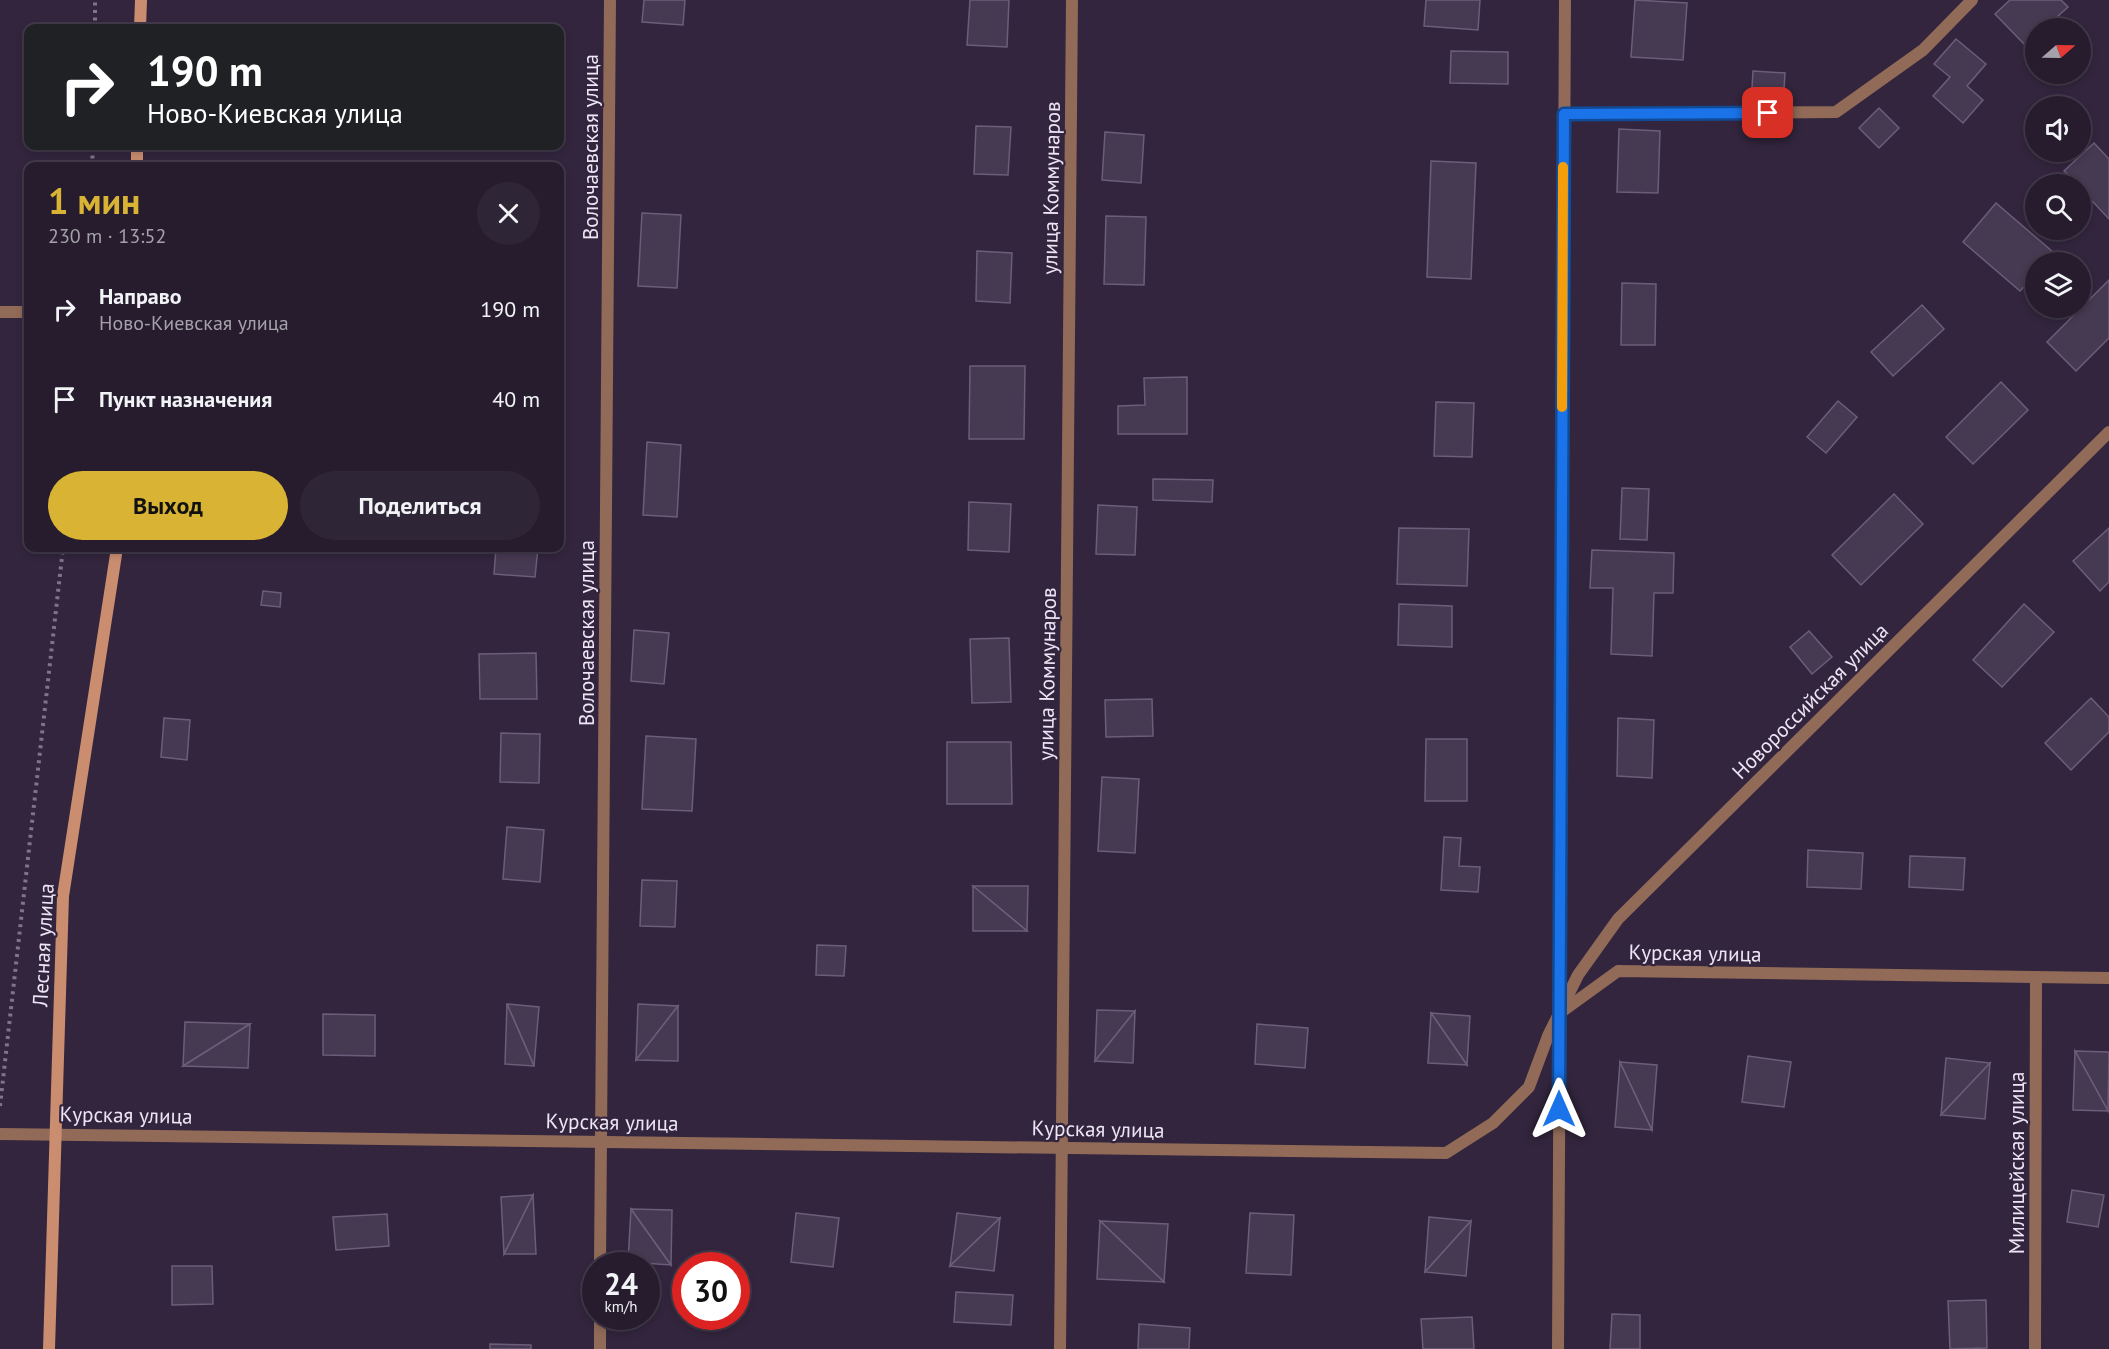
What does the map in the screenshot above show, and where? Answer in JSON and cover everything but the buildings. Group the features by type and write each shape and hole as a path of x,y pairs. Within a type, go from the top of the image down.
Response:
{"street":[{"path":"140,24 141,0"},
{"name":"Волочаевская улица","path":"600,1252 610,0"},
{"name":"улица Коммунаров","path":"1060,1349 1072,0"},
{"path":"1558,1349 1564,0"},
{"path":"1564,114 1836,112 1923,50 1972,0"},
{"path":"0,312 24,312"},
{"name":"Новороссийская улица","path":"1560,1013 1578,975 1618,918 2109,432"},
{"name":"Лесная улица","path":"49,1349 63,896 116,552"},
{"name":"Курская улица","path":"0,1134 1446,1153 1493,1123 1529,1087 1560,1013 1618,971 2109,978"},
{"name":"Милицейская улица","path":"2034,1349 2036,977"},
{"path":"600,1330 600,1349"}],"path":[{"path":"95,0 95,24"},
{"path":"0,1106 63,552"}],"slow traffic":[{"path":"1562,407 1563,167"}],"route":[{"path":"1559,1109 1564,114 1768,113"}]}
